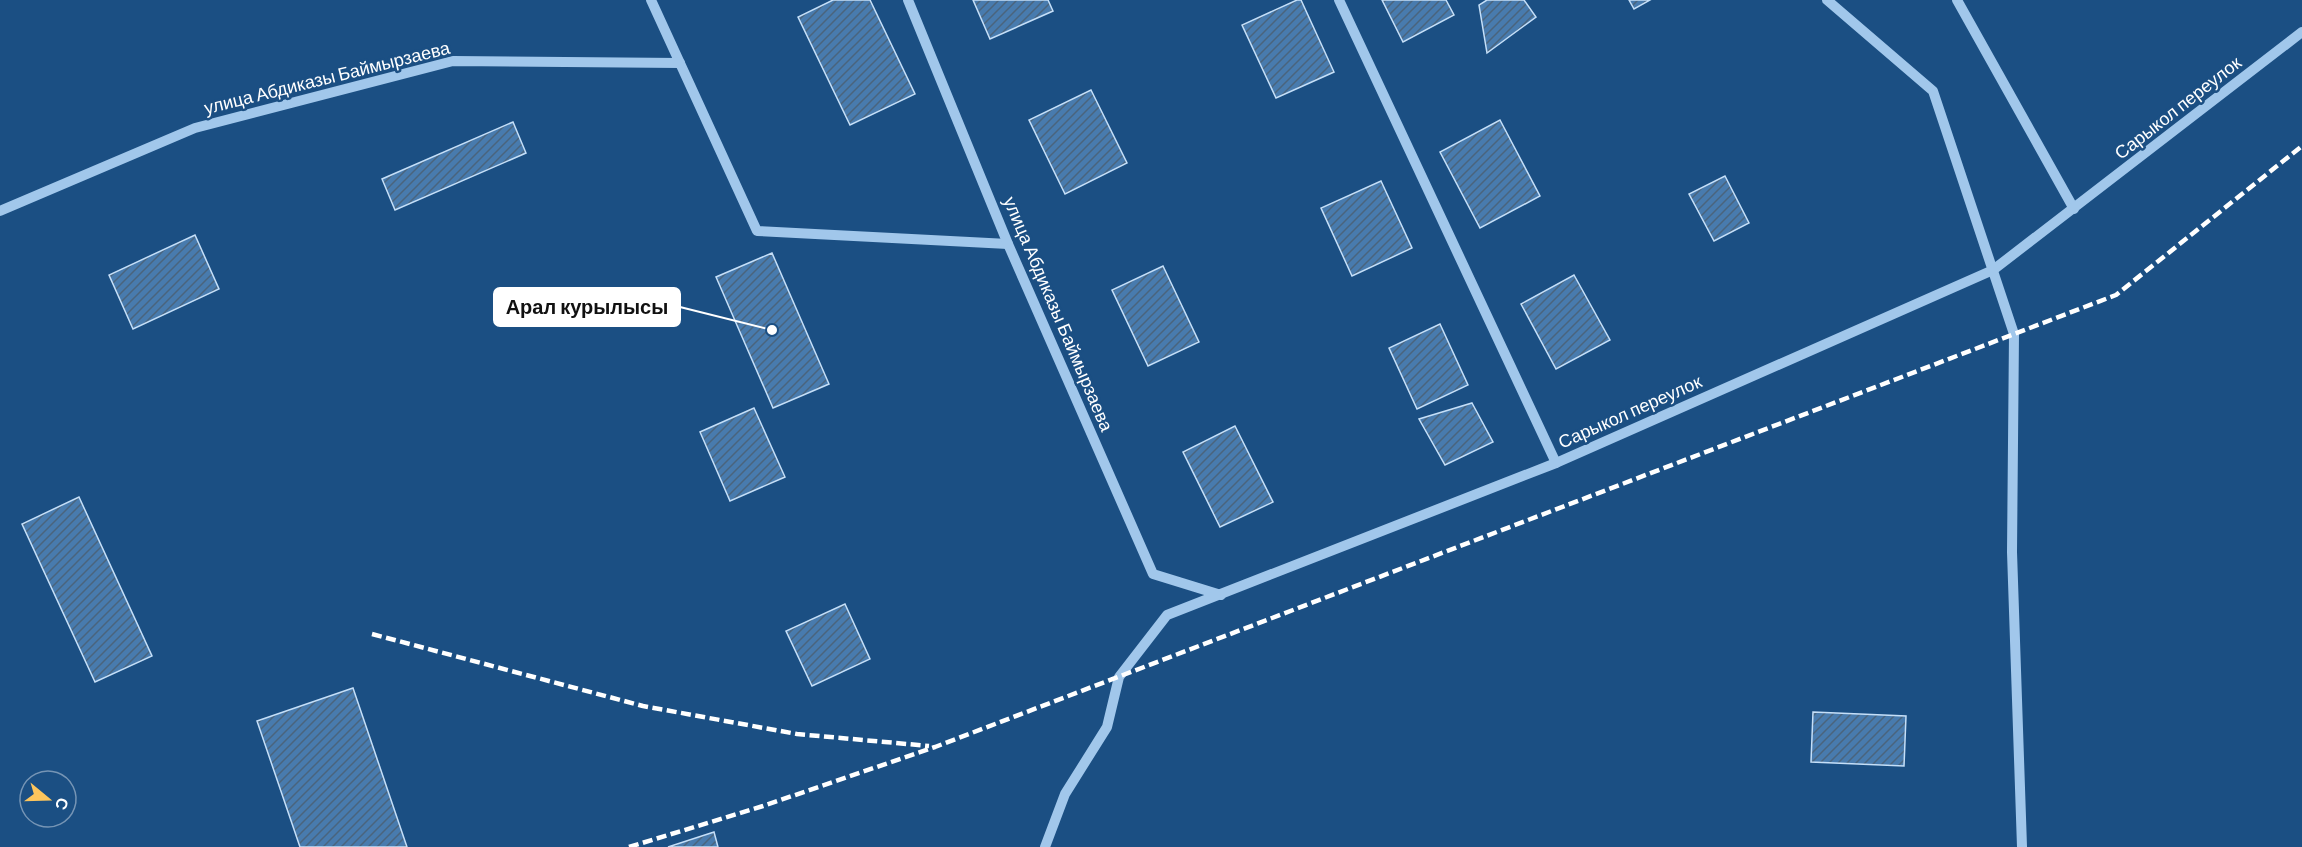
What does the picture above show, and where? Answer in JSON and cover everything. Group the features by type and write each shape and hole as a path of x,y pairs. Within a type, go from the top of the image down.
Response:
{"street":[{"path":"651,0 757,231 1008,244"},
{"name":"улица Абдиказы Баймырзаева","path":"908,0 1008,244 1154,574 1221,595"},
{"name":"Сарыкол переулок","path":"1339,0 1556,463 1993,270 2302,32"},
{"path":"1827,0 1933,91 2014,334 2012,552 2022,847"},
{"path":"1957,0 2074,209"},
{"name":"улица Абдиказы Баймырзаева","path":"0,211 195,128 453,61 680,63"},
{"path":"1045,847 1065,794 1107,727 1119,677 1167,615 1556,463"}],"building":[{"path":"833,0 870,0 915,94 850,125 798,17"},
{"path":"973,0 1048,0 1053,11 990,39"},
{"path":"1301,0 1334,72 1276,98 1242,25"},
{"path":"1382,0 1446,0 1454,15 1403,42"},
{"path":"1487,0 1524,0 1536,17 1487,53 1479,5"},
{"path":"1629,0 1650,0 1634,9"},
{"path":"1091,90 1127,163 1065,194 1029,120"},
{"path":"1500,120 1540,196 1480,228 1440,152"},
{"path":"513,122 526,153 395,210 382,179"},
{"path":"1725,176 1749,223 1714,241 1689,194"},
{"path":"1381,181 1412,248 1352,276 1321,208"},
{"path":"195,235 219,289 133,329 109,275"},
{"path":"772,253 829,384 773,408 716,277"},
{"path":"1163,266 1199,342 1148,366 1112,290"},
{"path":"1574,275 1610,340 1556,369 1521,304"},
{"path":"1440,324 1468,385 1417,409 1389,348"},
{"path":"1472,403 1493,442 1445,465 1419,419"},
{"path":"754,408 785,477 730,501 700,432"},
{"path":"1235,426 1273,502 1220,527 1183,452"},
{"path":"79,497 152,656 95,682 22,524"},
{"path":"845,604 870,659 812,686 786,631"},
{"path":"353,688 407,847 300,847 257,721"},
{"path":"1813,712 1906,716 1904,766 1811,762"},
{"path":"714,832 718,847 668,847"}],"railway":[{"path":"629,847 763,806 935,747 2116,295 2302,146"},
{"path":"372,634 643,706 797,734 929,746"}],"place":[{"name":"Арал курылысы","path":"772,330"}]}
